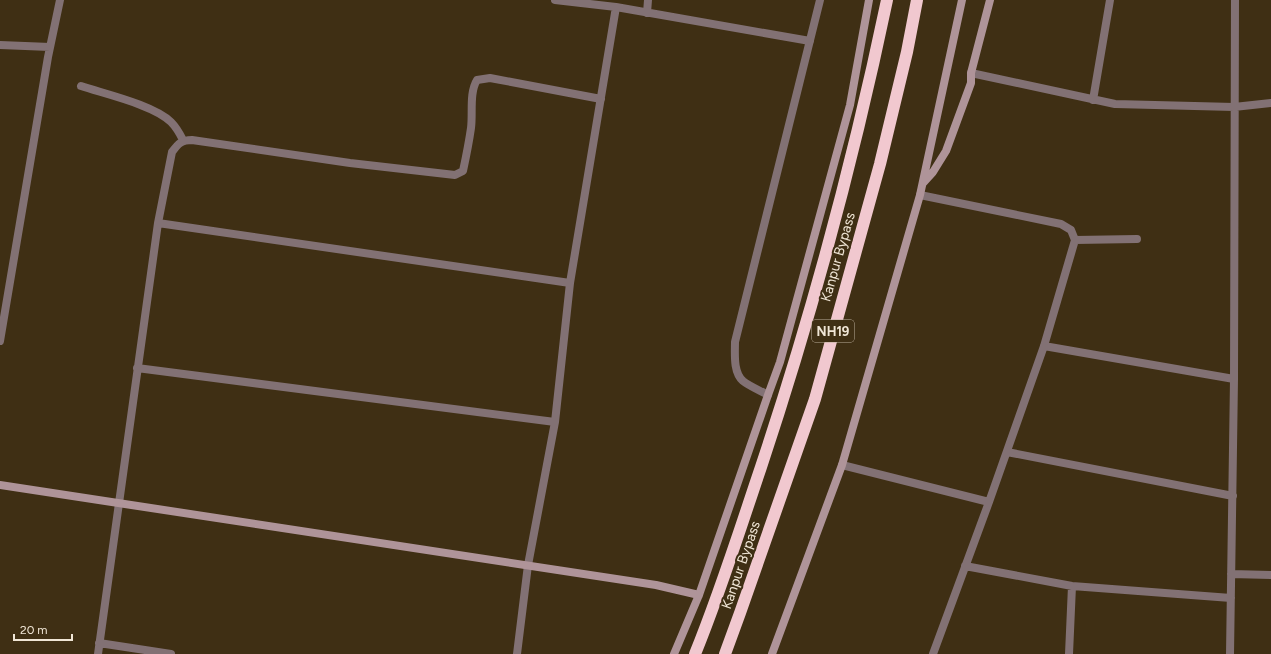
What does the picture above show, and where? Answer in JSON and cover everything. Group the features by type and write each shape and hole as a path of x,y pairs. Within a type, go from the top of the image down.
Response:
{"highway":[{"name":"Kanpur Bypass","path":"695,654 741,528 781,407 803,334 848,172 887,0"},
{"name":"Kanpur Bypass","path":"725,654 814,399 880,164 907,52 917,0"}],"main road":[{"path":"674,654 699,595 780,362 850,105 869,0"},
{"path":"772,654 842,465 920,195 962,0"},
{"path":"922,184 933,172 946,150 971,83 971,73 990,0"},
{"path":"0,484 656,585 699,595"}],"street":[{"path":"0,336 50,47 60,0"},
{"path":"555,0 616,7 810,41"},
{"path":"647,13 648,0"},
{"path":"768,395 742,381 736,369 734,360 735,342 820,0"},
{"path":"1093,100 1110,0"},
{"path":"1230,654 1234,379 1235,0"},
{"path":"517,654 528,565 555,422 570,283 616,7"},
{"path":"0,45 50,47"},
{"path":"971,73 1115,104 1234,107 1271,103"},
{"path":"98,654 158,222 172,152 177,145 183,140 192,140 350,163 455,175 463,170 471,128 473,86 477,80 490,78 601,99"},
{"path":"81,86 146,107 162,114 178,130 183,140"},
{"path":"920,195 1061,224 1071,230 1075,240 1044,346 933,654"},
{"path":"158,222 570,283"},
{"path":"1075,240 1137,239"},
{"path":"1044,346 1234,379"},
{"path":"137,368 555,422"},
{"path":"1007,452 1233,496"},
{"path":"842,465 989,502"},
{"path":"965,566 1072,586 1231,598"},
{"path":"1231,574 1271,574"},
{"path":"1069,654 1072,586"},
{"path":"99,643 171,654"}]}
